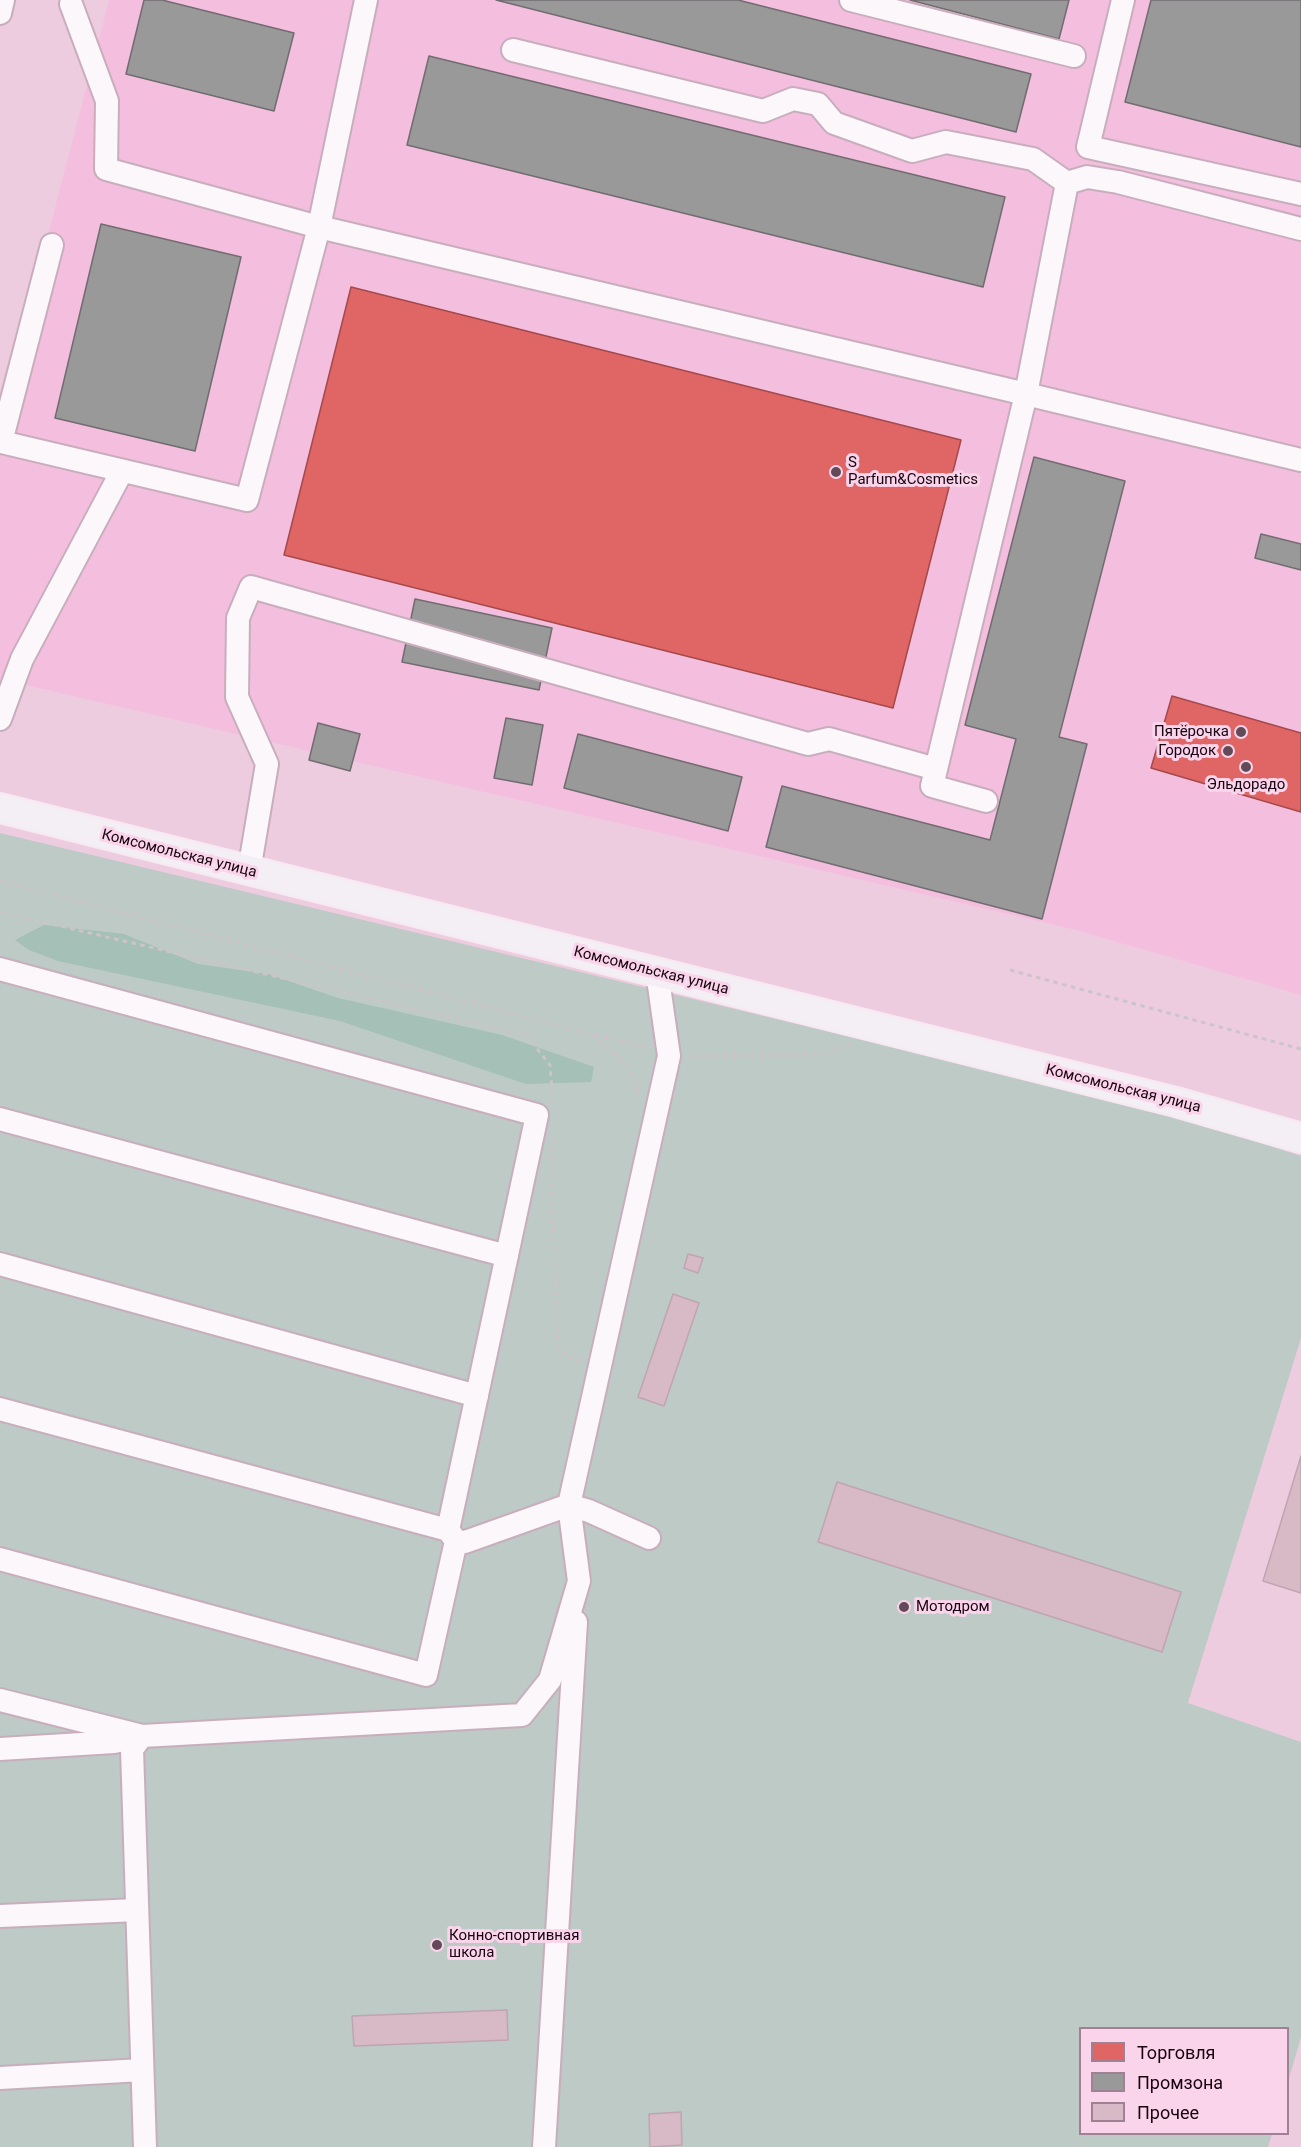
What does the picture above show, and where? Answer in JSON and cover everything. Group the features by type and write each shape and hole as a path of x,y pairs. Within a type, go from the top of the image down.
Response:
{"main road":[{"name":"Комсомольская улица","path":"0,808 1176,1102 1301,1138"}],"lane":[{"path":"0,13 3,0"},
{"path":"52,245 1,442 247,500 319,227 366,0"},
{"path":"851,0 1074,56"},
{"path":"1123,0 1088,147 1301,194"},
{"path":"71,4 107,101 106,169 319,227 1301,460"},
{"path":"513,50 763,111 793,99 818,104 834,123 912,151 946,142 1033,159 1067,183"},
{"path":"1067,183 1087,177 1118,182 1301,229"},
{"path":"986,801 932,786 1026,394 1067,183"},
{"path":"0,719 22,659 122,471"},
{"path":"249,872 267,764 237,697 238,618 251,587 808,744 829,739 936,769"},
{"path":"0,969 537,1115 477,1396 426,1675 0,1559"},
{"path":"544,2147 579,1581 569,1505 669,1056 657,972"},
{"path":"0,1119 507,1256"},
{"path":"0,1263 477,1396"},
{"path":"0,1409 452,1536 465,1542 569,1505 589,1511 649,1538"},
{"path":"0,1749 114,1742 142,1736 522,1715 550,1680 579,1581"},
{"path":"0,1700 142,1736"},
{"path":"142,1736 132,1749 145,2147"},
{"path":"0,1916 137,1910"},
{"path":"0,2078 142,2070"}],"path":[{"path":"0,881 646,1046 669,1056 814,1055 855,1043"},
{"path":"0,912 526,1035 550,1065 554,1108"},
{"path":"1010,970 1301,1049"},
{"path":"592,1034 630,1067 640,1099"},
{"path":"554,1132 552,1216 558,1350 576,1362 589,1350"}],"shaded area":[{"path":"109,0 1301,0 1301,995 1072,929 0,679 0,419"},
{"path":"0,833 1173,1114 1301,1156 1301,1338 1188,1703 1301,1742 1301,2037 1289,2079 1289,2027 1079,2027 1079,2135 1272,2135 1268,2147 0,2147"}],"green space":[{"path":"44,925 124,934 198,964 268,974 338,998 502,1035 594,1067 591,1082 526,1084 340,1021 58,961 29,950 15,940"}],"building: Торговля":[{"path":"351,287 961,440 893,708 284,555"},
{"name":"Городок","path":"1172,696 1301,733 1301,812 1151,768"}],"building: Промзона":[{"path":"144,0 162,0 294,33 274,111 126,74"},
{"path":"496,0 738,0 1031,74 1016,132"},
{"path":"910,0 1069,0 1059,39"},
{"path":"1151,0 1301,0 1301,147 1125,102"},
{"path":"429,56 1005,197 983,287 407,145"},
{"path":"101,224 241,257 195,451 55,418"},
{"path":"1034,457 1125,481 1059,737 1087,744 1042,919 766,847 782,786 990,840 1016,739 965,725"},
{"path":"1261,534 1301,544 1301,570 1255,558"},
{"path":"415,599 552,628 539,690 402,662"},
{"path":"506,718 543,725 532,785 494,778"},
{"path":"318,723 360,734 350,771 309,760"},
{"path":"578,734 742,777 728,831 564,788"}],"building: Прочее":[{"path":"688,1254 703,1258 698,1273 684,1268"},
{"path":"673,1294 699,1303 664,1406 638,1397"},
{"path":"1301,1456 1301,1593 1263,1581"},
{"path":"837,1482 1181,1592 1162,1652 818,1542"},
{"path":"507,2010 508,2040 354,2046 352,2016"},
{"path":"681,2112 682,2145 650,2147 649,2114"}],"place":[{"name":"S Parfum&Cosmetics","path":"836,472"},
{"name":"Пятёрочка","path":"1241,732"},
{"name":"Городок","path":"1228,751"},
{"name":"Эльдорадо","path":"1246,767"},
{"name":"Мотодром","path":"904,1607"},
{"name":"Конно-спортивная школа","path":"437,1945"}]}
